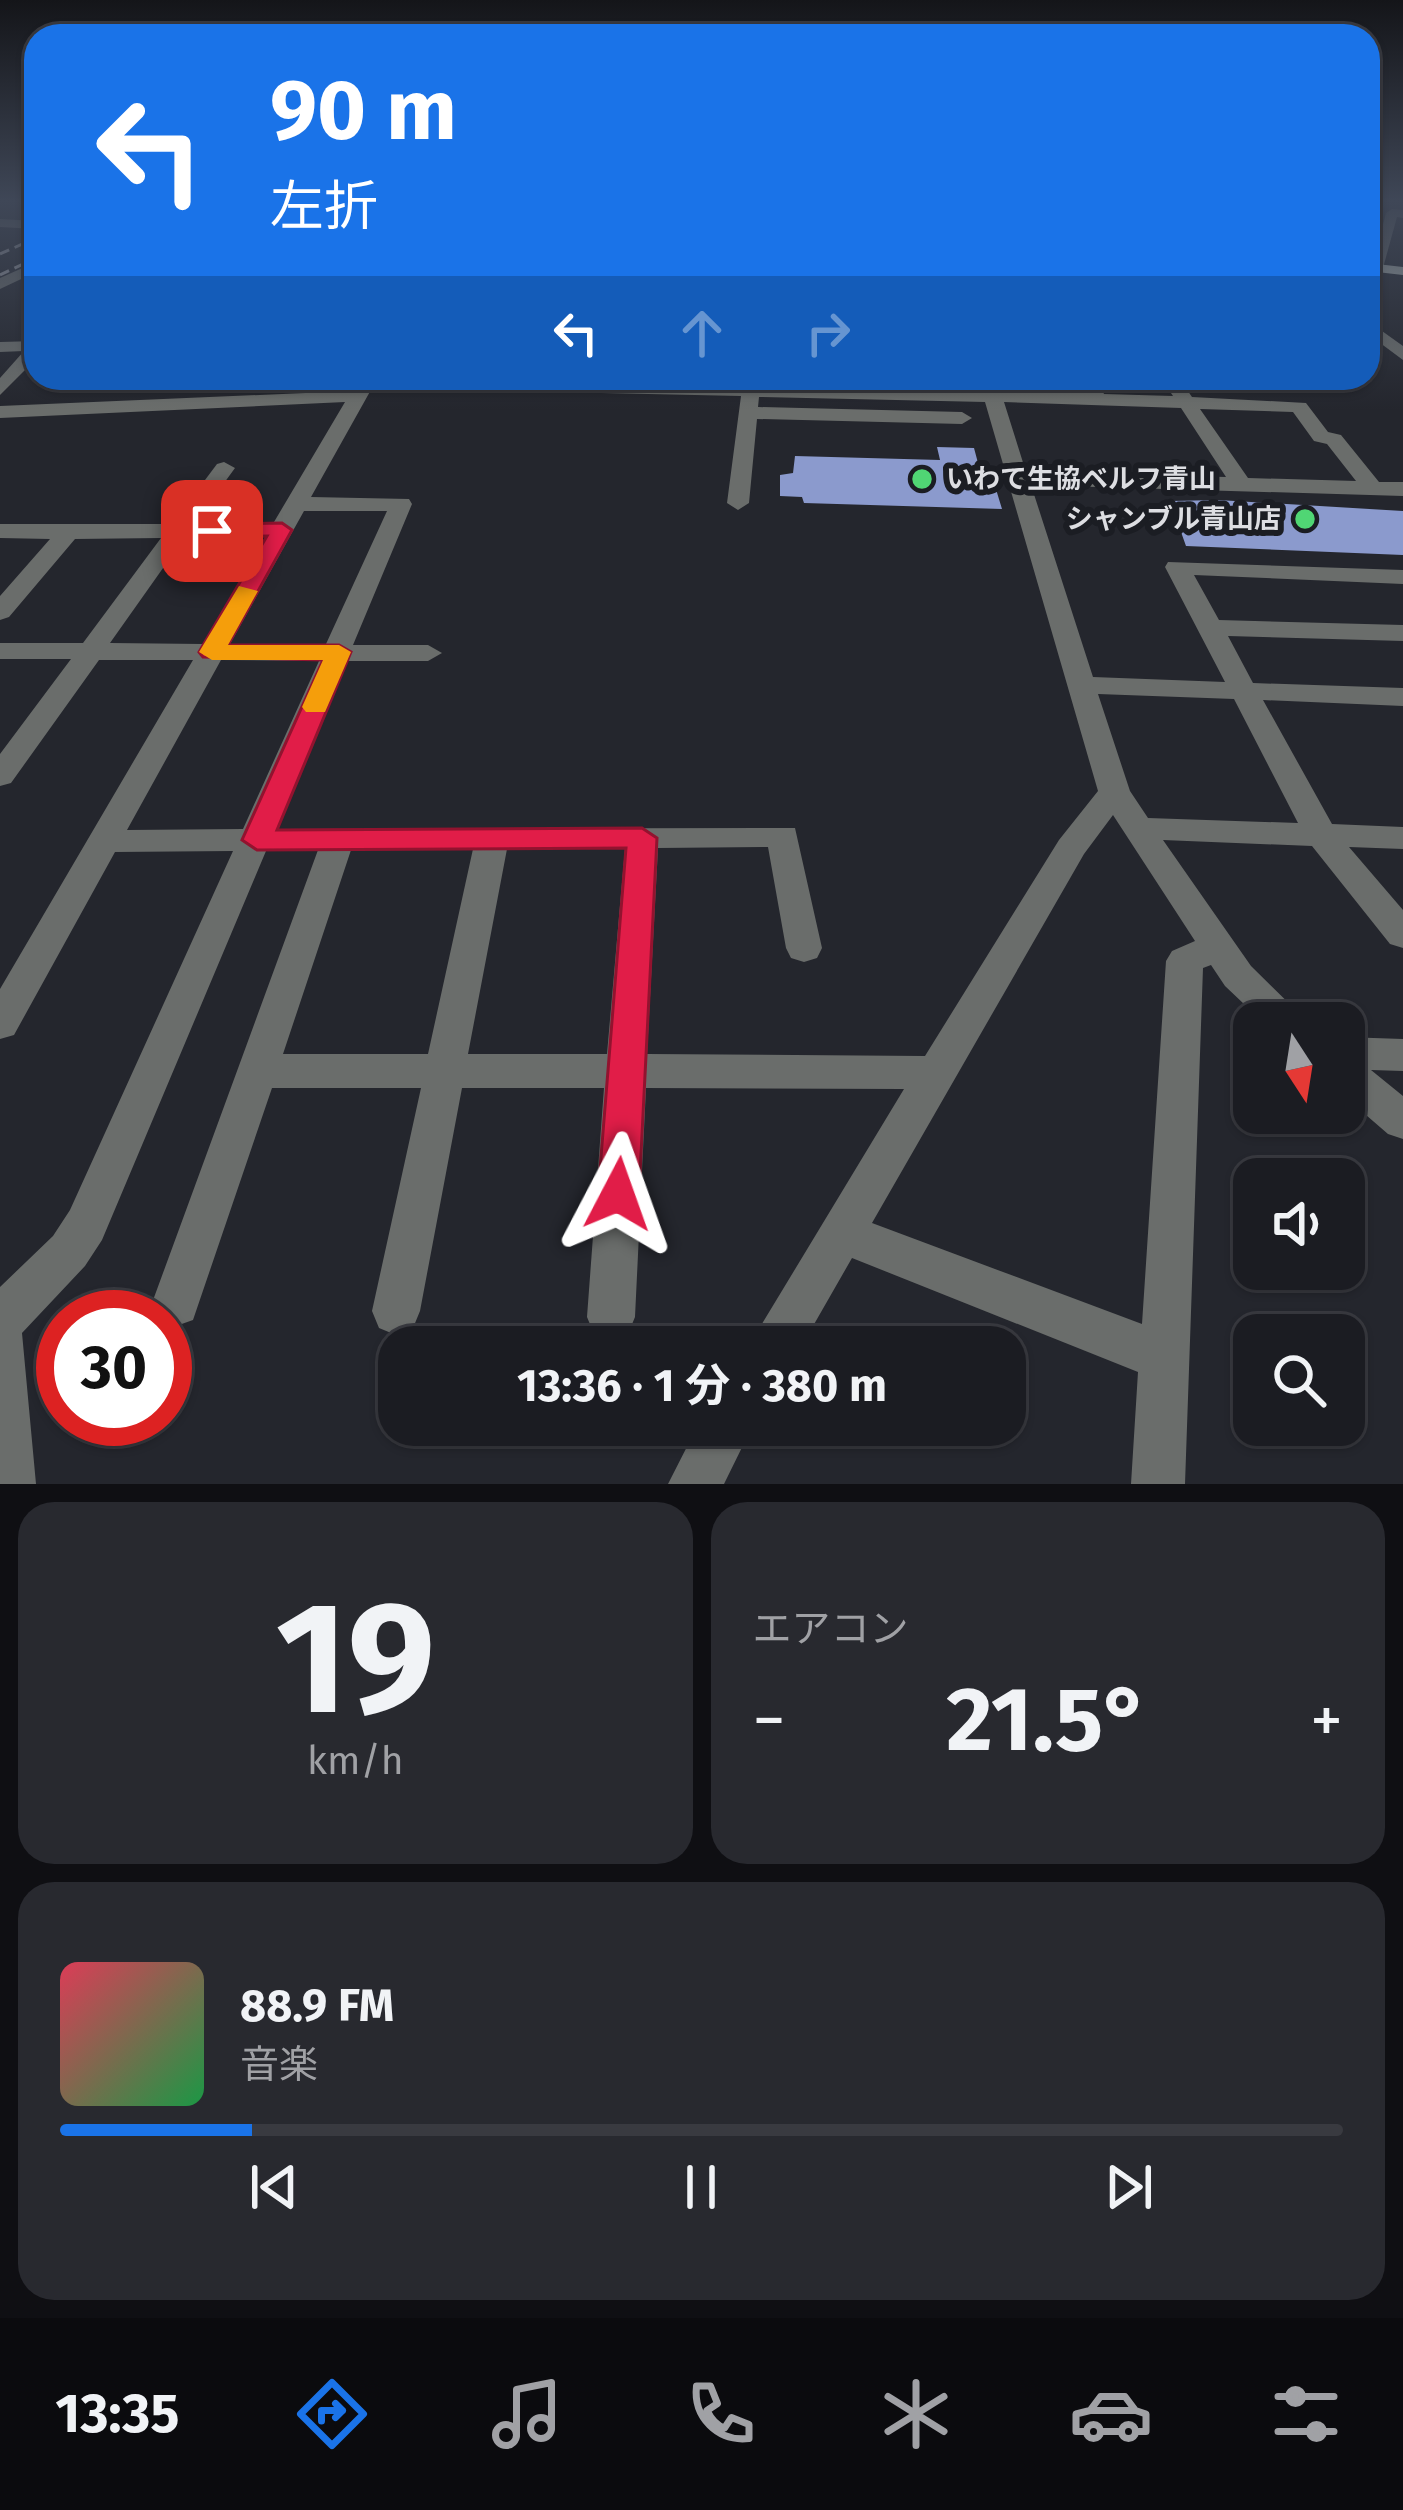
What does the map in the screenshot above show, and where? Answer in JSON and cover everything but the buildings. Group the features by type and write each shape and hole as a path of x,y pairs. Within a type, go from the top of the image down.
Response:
{"street":[{"path":"0,412 308,390"},
{"path":"0,1024 362,390"},
{"path":"738,503 751,390"},
{"path":"991,390 1114,792 1238,976 1266,1002"},
{"path":"1017,390 1097,399 1299,407 1321,437 1334,439 1373,488"},
{"path":"1093,390 1097,399"},
{"path":"1178,390 1241,484"},
{"path":"748,413 962,418"},
{"path":"0,776 224,468"},
{"path":"1018,478 1403,489"},
{"path":"0,531 178,531 401,504 86,1225 69,1251 0,1321"},
{"path":"0,612 68,532"},
{"path":"1403,577 1177,568 1321,835 1403,935"},
{"path":"1210,628 1403,633"},
{"path":"0,650 428,652"},
{"path":"1082,686 1394,696 1403,720"},
{"path":"785,1326 1072,848 1114,792"},
{"path":"1135,828 1403,838"},
{"path":"104,841 783,836 804,948"},
{"path":"396,1311 492,838"},
{"path":"610,1317 642,838"},
{"path":"181,1290 338,840"},
{"path":"1158,1484 1186,961 1218,946"},
{"path":"1365,1054 1403,1055"},
{"path":"258,1071 937,1073"},
{"path":"1365,1089 1403,1121"},
{"path":"840,1232 1165,1358"},
{"path":"0,1338 9,1484"},
{"path":"694,1484 715,1446"}],"railway":[{"path":"0,275 8,271"}],"slow traffic":[{"path":"247,591 212,652 339,652 315,707"}],"place":[{"name":"いわて生協ベルフ青山","path":"922,479"},
{"name":"シャンブル青山店","path":"1305,519"}],"route":[{"path":"212,531 282,530 212,652 339,652 257,840 642,838 618,1194"}]}
